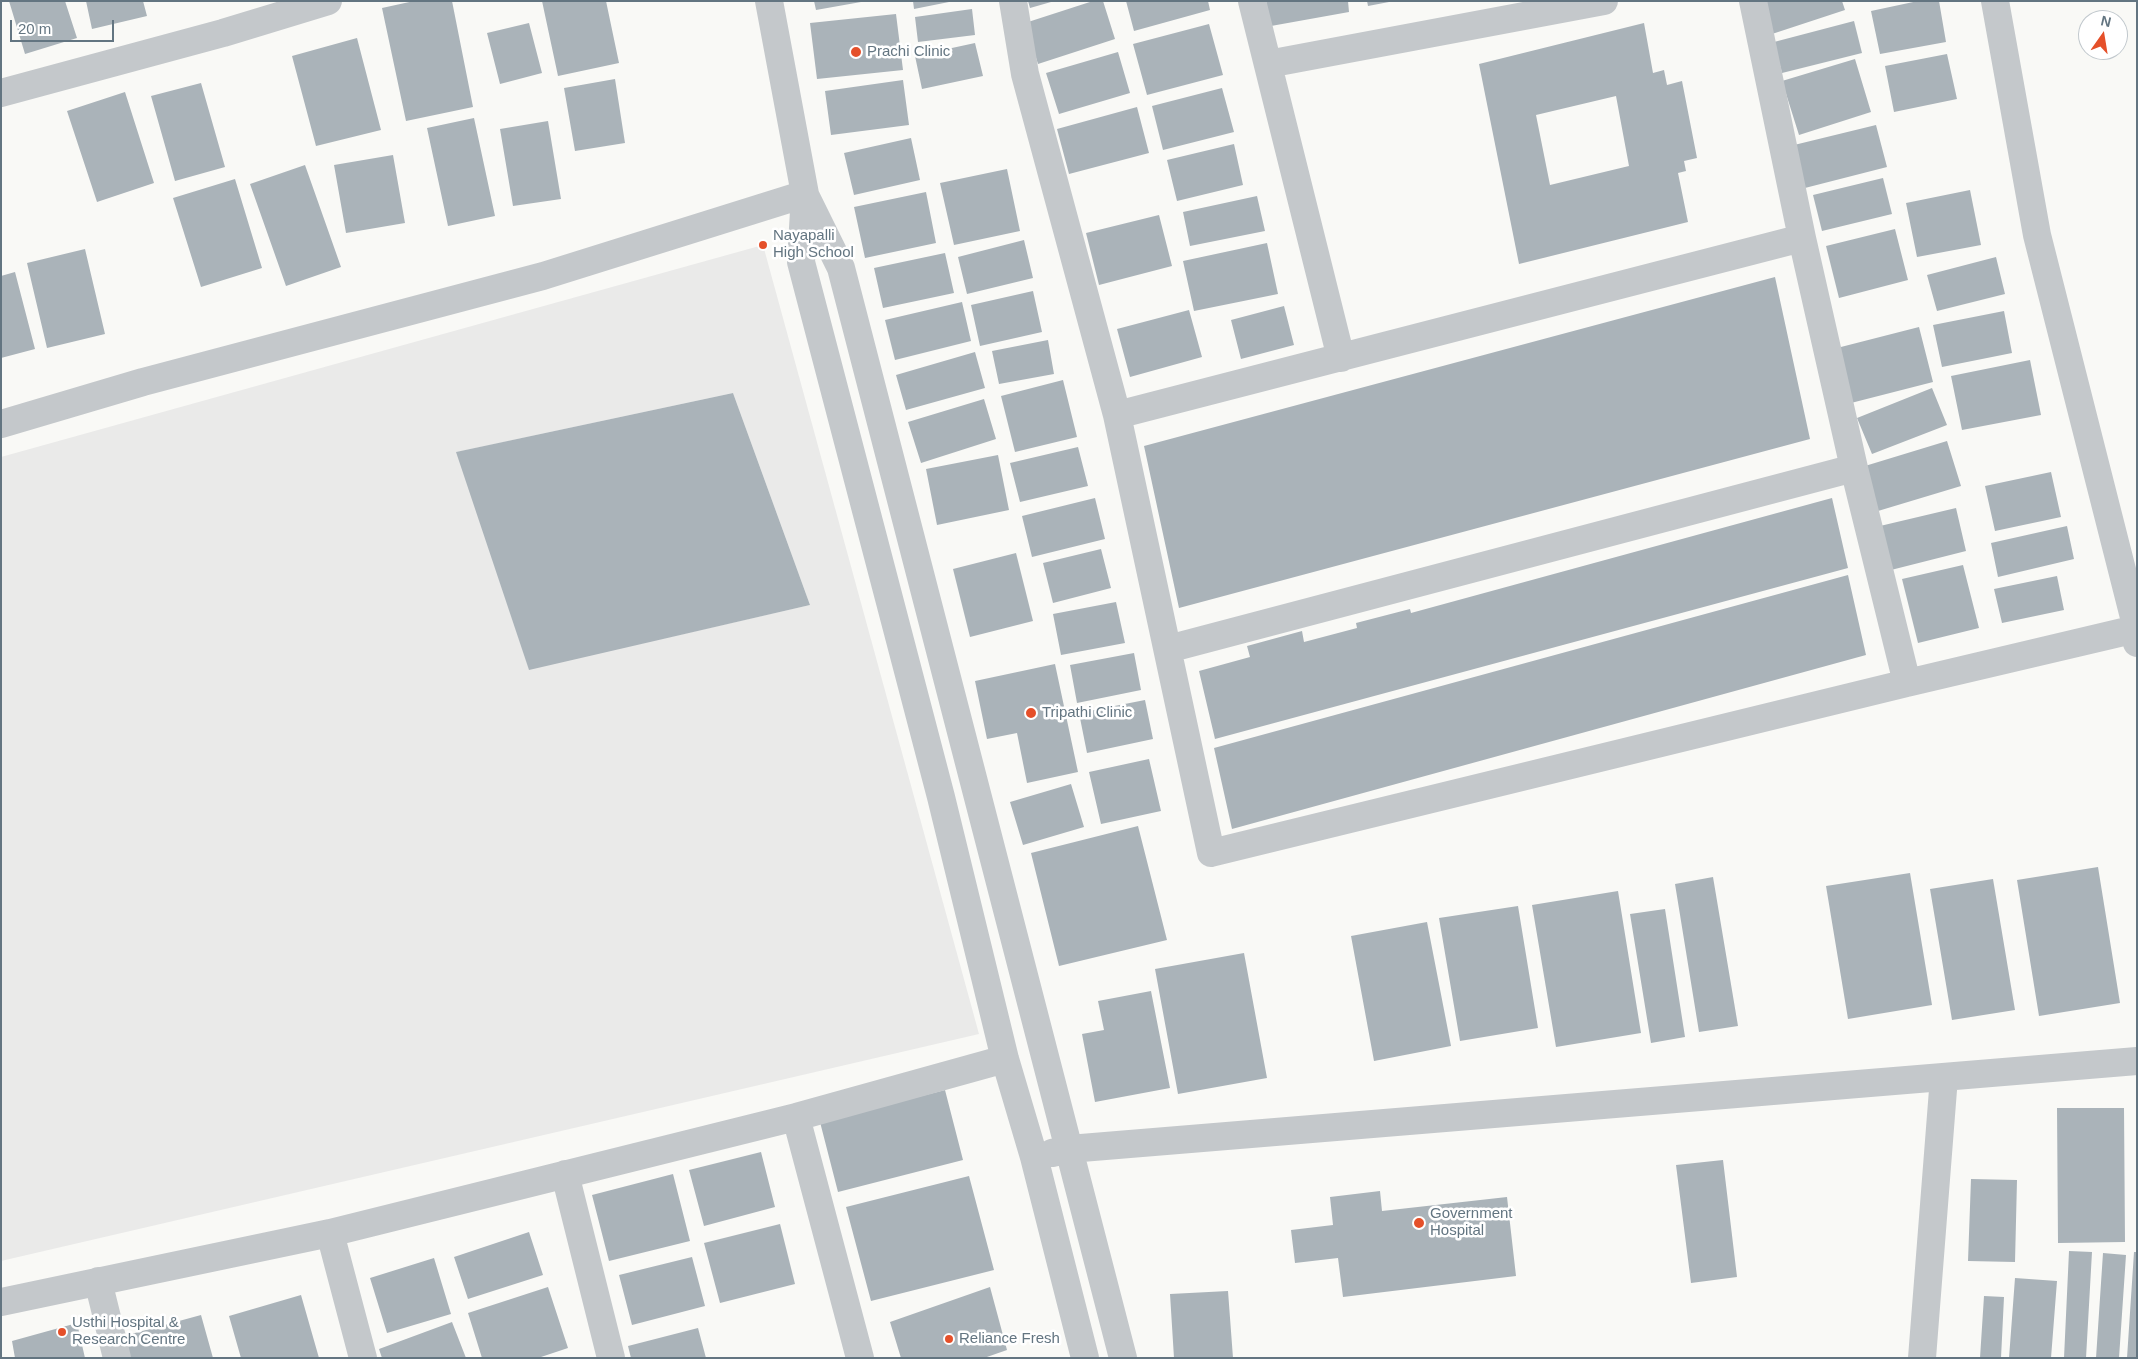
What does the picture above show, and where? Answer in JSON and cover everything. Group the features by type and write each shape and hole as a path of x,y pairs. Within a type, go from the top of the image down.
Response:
{"street":[{"path":"1,93 223,33 328,1"},
{"path":"769,1 805,194 801,262 941,797 1005,1058 1034,1157 1084,1358"},
{"path":"1013,1 1025,74 1117,415 1211,853 1907,683 2136,634 2037,235 1995,1"},
{"path":"1252,1 1341,358"},
{"path":"1268,64 1489,12 1604,1"},
{"path":"1753,1 1802,238 1854,468 1907,683"},
{"path":"1,424 143,382 543,276 805,194"},
{"path":"805,194 841,268 1123,1358"},
{"path":"1117,415 1802,238"},
{"path":"1168,649 1854,468"},
{"path":"1,1302 330,1233 796,1117 1005,1058"},
{"path":"1034,1157 1069,1149 2137,1062"},
{"path":"1922,1358 1944,1077"},
{"path":"796,1117 860,1358"},
{"path":"565,1174 611,1358"},
{"path":"330,1233 363,1358"},
{"path":"98,1281 117,1358"}],"shaded area":[{"path":"763,245 979,1034 1,1261 1,457","holes":["733,393 810,605 529,669 457,452"]}],"building":[{"path":"9,1 65,1 77,38 25,54"},
{"path":"86,1 143,1 147,16 92,29"},
{"path":"414,1 452,1 473,107 406,121 382,8"},
{"path":"542,1 606,1 619,63 558,76"},
{"path":"814,1 861,1 861,2 816,10"},
{"path":"913,1 949,1 949,2 914,9"},
{"path":"1028,1 1051,1 1051,2 1030,8"},
{"path":"1093,1 1103,1 1115,39 1038,64 1025,23"},
{"path":"1126,1 1208,1 1210,10 1134,31"},
{"path":"1266,1 1348,1 1349,12 1271,26"},
{"path":"1367,1 1389,1 1389,2 1368,6"},
{"path":"1758,1 1842,1 1845,10 1769,35"},
{"path":"1918,1 1939,1 1946,42 1880,54 1871,11"},
{"path":"972,9 975,35 918,42 915,17"},
{"path":"896,14 903,70 817,79 810,23"},
{"path":"1854,21 1862,53 1782,73 1774,42"},
{"path":"529,23 542,73 500,84 487,33"},
{"path":"1644,23 1653,73 1664,70 1667,85 1682,81 1697,158 1684,161 1686,171 1678,173 1688,222 1519,264 1479,64","holes":["1616,96 1629,166 1550,185 1536,115"]},
{"path":"1209,24 1223,75 1147,95 1133,44"},
{"path":"357,38 381,130 316,146 292,56"},
{"path":"975,43 983,76 922,89 915,56"},
{"path":"1118,52 1130,93 1059,114 1046,73"},
{"path":"1947,54 1957,99 1894,112 1885,66"},
{"path":"1855,59 1871,112 1799,135 1782,81"},
{"path":"615,79 625,143 575,151 564,88"},
{"path":"903,80 909,125 831,135 825,91"},
{"path":"201,83 225,167 175,181 151,96"},
{"path":"1222,88 1234,132 1163,150 1152,106"},
{"path":"125,92 154,183 97,202 67,111"},
{"path":"1137,107 1149,153 1069,174 1057,129"},
{"path":"474,118 495,216 448,226 427,128"},
{"path":"548,121 561,199 513,206 500,129"},
{"path":"1876,125 1887,167 1801,189 1790,146"},
{"path":"911,138 920,180 854,195 844,153"},
{"path":"1234,144 1243,185 1177,201 1167,160"},
{"path":"393,155 405,223 346,233 334,165"},
{"path":"305,165 341,267 286,286 250,184"},
{"path":"1007,169 1020,231 954,245 940,183"},
{"path":"1883,178 1892,214 1822,231 1813,195"},
{"path":"235,179 262,268 201,287 173,198"},
{"path":"1970,190 1981,245 1917,257 1906,203"},
{"path":"926,192 936,243 865,258 854,207"},
{"path":"1257,196 1265,231 1190,246 1183,212"},
{"path":"1159,215 1172,266 1099,285 1086,233"},
{"path":"1895,229 1908,280 1839,298 1826,246"},
{"path":"1024,240 1033,278 967,294 958,257"},
{"path":"1267,243 1278,294 1194,311 1183,261"},
{"path":"85,249 105,334 47,348 27,263"},
{"path":"945,253 954,293 883,308 874,268"},
{"path":"1996,257 2005,294 1937,311 1927,275"},
{"path":"15,272 35,349 1,358 1,276"},
{"path":"1775,277 1810,439 1179,608 1144,446"},
{"path":"1033,291 1042,332 980,346 971,305"},
{"path":"962,302 971,341 895,360 885,320"},
{"path":"1284,306 1294,345 1241,359 1231,320"},
{"path":"1189,310 1202,357 1130,377 1117,329"},
{"path":"2004,311 2012,353 1942,367 1933,325"},
{"path":"1919,327 1933,382 1851,403 1837,348"},
{"path":"1048,340 1054,374 999,384 992,351"},
{"path":"975,352 985,388 906,410 896,375"},
{"path":"2030,360 2041,415 1962,430 1951,376"},
{"path":"1063,380 1077,437 1015,452 1001,396"},
{"path":"1932,388 1947,425 1872,454 1857,418"},
{"path":"733,393 810,605 529,670 456,452"},
{"path":"984,399 996,439 921,463 908,422"},
{"path":"1947,441 1961,486 1878,511 1865,466"},
{"path":"1078,447 1088,486 1020,502 1010,463"},
{"path":"998,455 1009,510 937,525 926,469"},
{"path":"2051,472 2061,517 1995,531 1985,486"},
{"path":"1095,498 1105,539 1032,557 1022,516"},
{"path":"1832,498 1848,568 1215,739 1199,671 1250,657 1247,646 1302,631 1304,642 1357,628 1356,623 1410,609 1411,613"},
{"path":"1956,508 1966,551 1891,570 1880,526"},
{"path":"2067,526 2074,559 1998,577 1991,543"},
{"path":"1101,549 1111,588 1053,603 1043,563"},
{"path":"1016,553 1033,621 970,637 953,569"},
{"path":"1963,565 1979,628 1918,643 1902,579"},
{"path":"1848,575 1866,655 1232,829 1214,748"},
{"path":"2057,576 2064,610 2002,623 1994,589"},
{"path":"1116,602 1125,643 1061,655 1053,614"},
{"path":"1134,653 1141,690 1077,703 1070,665"},
{"path":"1055,664 1078,772 1027,783 1017,733 987,739 975,681"},
{"path":"1145,700 1153,739 1087,753 1079,713"},
{"path":"1149,759 1161,811 1101,824 1089,772"},
{"path":"1071,784 1084,827 1023,845 1010,802"},
{"path":"1138,826 1167,940 1059,966 1031,853"},
{"path":"2098,867 2120,1003 2039,1016 2017,880"},
{"path":"1910,873 1932,1005 1848,1019 1826,886"},
{"path":"1713,877 1738,1026 1699,1032 1675,884"},
{"path":"1993,879 2015,1010 1952,1020 1930,889"},
{"path":"1618,891 1641,1033 1556,1047 1532,905"},
{"path":"1518,906 1538,1028 1460,1041 1439,918"},
{"path":"1665,909 1685,1037 1651,1043 1630,914"},
{"path":"1427,922 1451,1046 1374,1061 1351,936"},
{"path":"1244,953 1267,1078 1178,1094 1155,969"},
{"path":"1151,991 1170,1088 1095,1102 1082,1034 1104,1030 1098,1001"},
{"path":"945,1090 963,1160 838,1192 820,1122"},
{"path":"2057,1108 2124,1108 2125,1242 2058,1243"},
{"path":"761,1152 775,1207 704,1226 689,1170"},
{"path":"1723,1160 1737,1277 1691,1283 1676,1165"},
{"path":"673,1174 690,1241 609,1261 592,1195"},
{"path":"969,1176 994,1270 871,1301 846,1207"},
{"path":"1971,1179 2017,1180 2015,1262 1968,1261"},
{"path":"1380,1191 1382,1211 1507,1197 1516,1276 1343,1297 1338,1258 1295,1263 1291,1230 1333,1225 1330,1197"},
{"path":"780,1224 795,1284 720,1303 704,1243"},
{"path":"529,1232 543,1275 468,1299 454,1257"},
{"path":"2069,1251 2092,1252 2086,1358 2064,1358"},
{"path":"2134,1252 2137,1252 2137,1358 2127,1358"},
{"path":"2103,1253 2126,1255 2119,1358 2096,1358"},
{"path":"692,1257 705,1306 632,1325 619,1275"},
{"path":"434,1258 451,1314 387,1333 370,1278"},
{"path":"2015,1278 2057,1281 2051,1358 2009,1358"},
{"path":"548,1287 568,1348 538,1358 482,1358 468,1313"},
{"path":"990,1287 1007,1350 984,1358 901,1358 890,1322"},
{"path":"1228,1291 1233,1358 1174,1358 1170,1294"},
{"path":"301,1295 319,1358 241,1358 229,1316"},
{"path":"1984,1296 2004,1297 2001,1358 1980,1358"},
{"path":"201,1315 213,1358 130,1358 124,1336"},
{"path":"452,1322 466,1358 382,1358 379,1349"},
{"name":"Usthi Hospital & Research Centre","path":"77,1323 85,1358 15,1358 12,1341"},
{"path":"698,1328 706,1358 631,1358 628,1346"}],"place":[{"name":"Prachi Clinic","path":"856,52"},
{"name":"Nayapalli High School","path":"763,245"},
{"name":"Tripathi Clinic","path":"1031,713"},
{"name":"Government Hospital","path":"1419,1223"},
{"name":"Usthi Hospital & Research Centre","path":"62,1332"},
{"name":"Reliance Fresh","path":"949,1339"}]}
